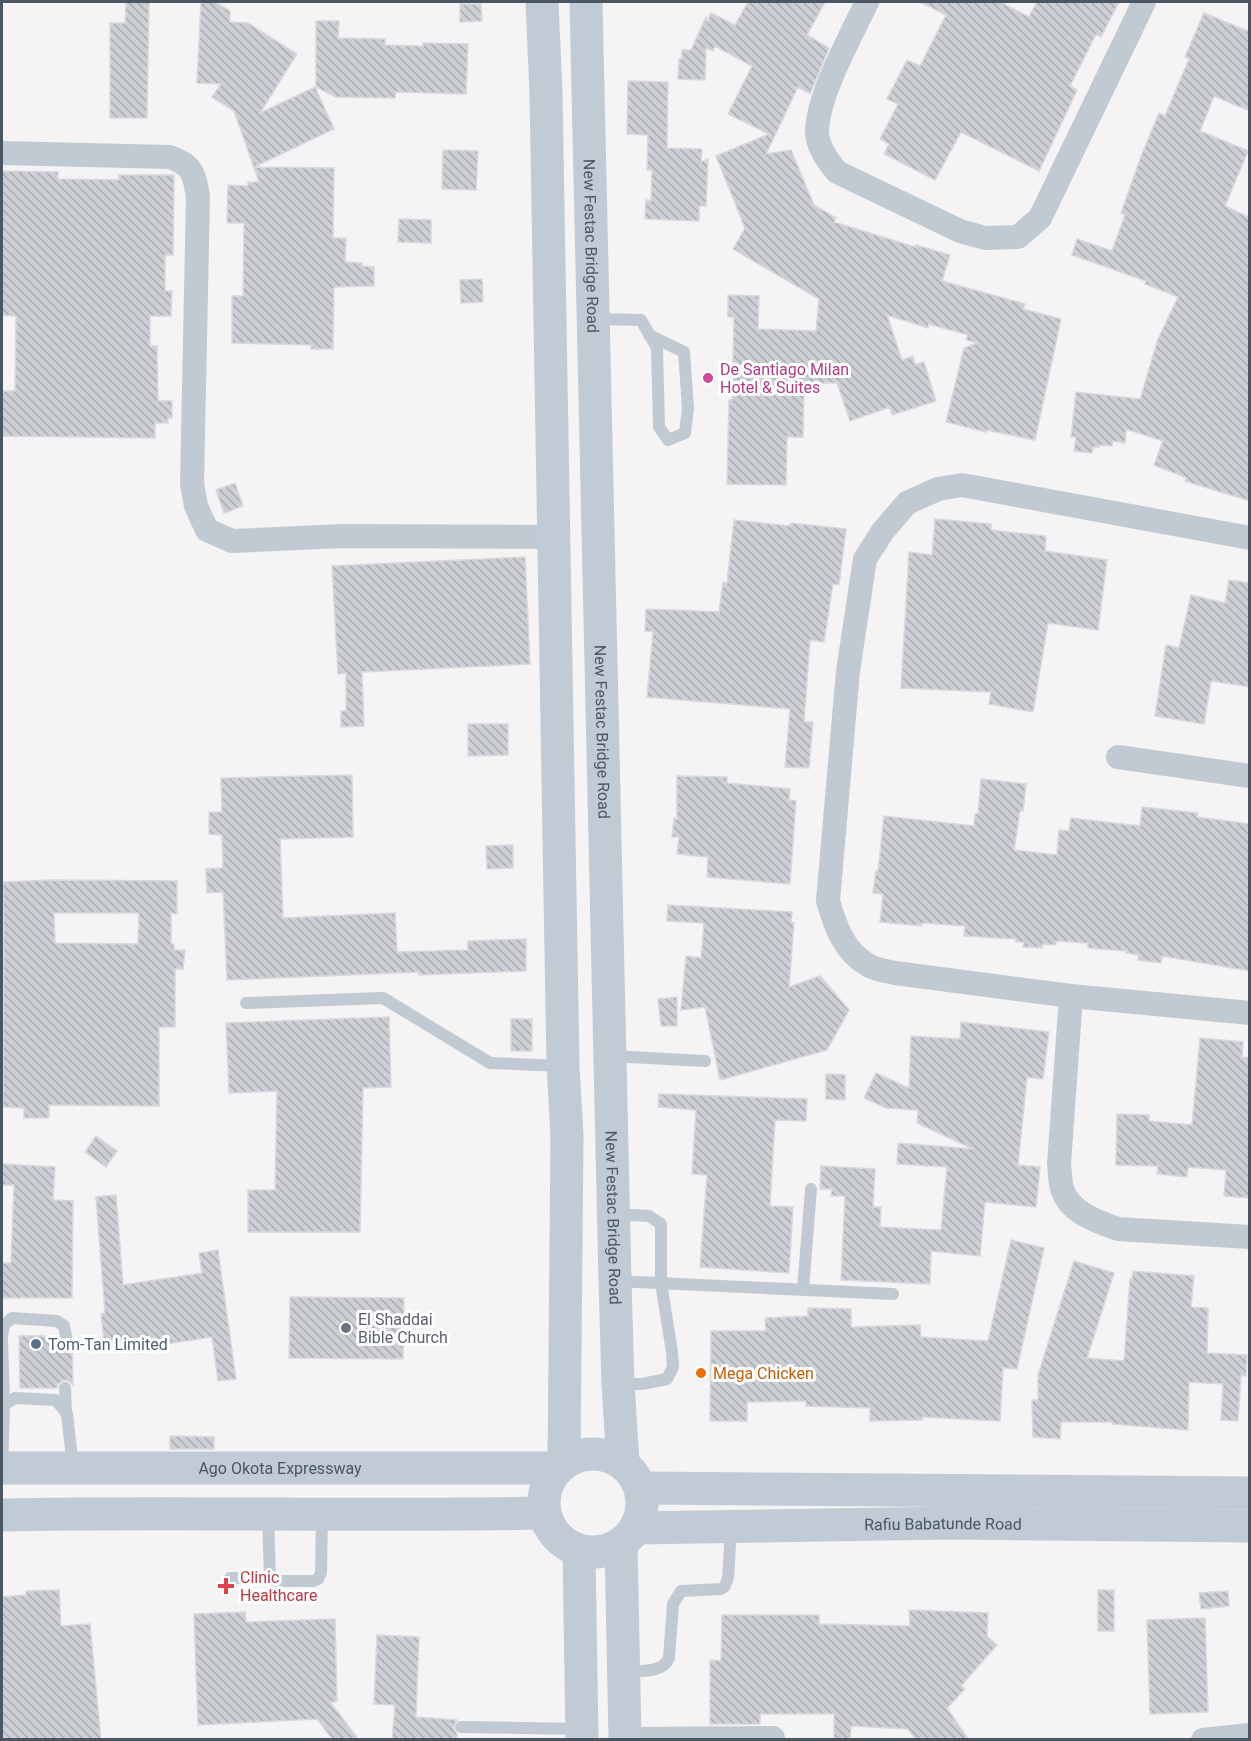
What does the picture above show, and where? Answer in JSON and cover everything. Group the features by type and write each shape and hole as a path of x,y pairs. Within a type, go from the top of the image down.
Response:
{"main road":[{"path":"542,2 546,93 563,1066 567,1136 560,1465"},
{"name":"New Festac Bridge Road","path":"586,2 618,1384 632,1475"},
{"path":"552,423 595,425"},
{"path":"625,1739 628,1536 642,1508 632,1475 604,1454 583,1454 560,1465 548,1481 543,1497 544,1513 551,1529 563,1542 579,1551 601,1552 628,1536"},
{"name":"Ago Okota Expressway","path":"2,1468 560,1465"},
{"name":"Rafiu Babatunde Road","path":"632,1475 1250,1493"},
{"path":"2,1515 153,1513 429,1516 544,1513"},
{"name":"Rafiu Babatunde Road","path":"628,1536 731,1526 950,1523 1250,1526"},
{"path":"579,1551 581,1735"}],"street":[{"path":"867,2 821,102 817,133 824,156 837,172 960,231 985,238 1018,237 1040,218 1144,2"},
{"path":"2,153 170,157 183,162 194,174 198,208 192,484 196,506 207,530 231,541 343,536 553,537"},
{"path":"1250,538 962,485 938,489 907,503 883,531 865,560 848,671 828,901 835,927 850,950 868,966 896,973 1071,996 1250,1013"},
{"path":"1118,757 1250,776"},
{"path":"1071,996 1059,1164 1062,1191 1076,1210 1098,1222 1118,1229 1250,1237"},
{"path":"1208,1739 1250,1736"},
{"path":"625,1739 773,1738"}],"lane":[{"path":"593,319 641,320 649,335 657,348 659,427 668,440 686,432 688,408 684,352 649,335"},
{"path":"246,1003 383,999 490,1063 563,1066"},
{"path":"610,1056 705,1061"},
{"path":"803,1289 811,1190"},
{"path":"613,1214 649,1216 661,1224 661,1283 673,1367 667,1379 642,1384 618,1384"},
{"path":"615,1281 893,1294"},
{"path":"2,1468 4,1405 2,1337 4,1325 12,1318 57,1321 64,1326 66,1336"},
{"path":"65,1388 73,1468"},
{"path":"4,1405 15,1398 56,1400 67,1414"},
{"path":"268,1514 270,1578"},
{"path":"230,1578 270,1578 273,1581 314,1581 318,1579 321,1573 322,1515"},
{"path":"625,1671 659,1668 666,1665 669,1658 673,1604 681,1591 721,1589 725,1586 728,1578 731,1526"},
{"path":"461,1727 581,1735"}],"building":[{"path":"126,2 149,2 147,118 110,118 110,23 125,23"},
{"path":"201,2 215,2 230,11 230,22 248,23 297,54 260,113 315,87 334,129 254,167 334,168 333,238 346,238 345,262 362,263 362,266 374,267 374,286 334,287 333,349 311,349 311,345 232,343 232,296 243,296 244,223 227,223 228,185 248,186 248,182 259,182 234,111 212,97 221,84 197,83"},
{"path":"748,2 825,2 807,35 829,48 810,94 798,87 766,154 791,150 814,205 836,218 834,222 915,247 916,245 950,255 942,281 1025,304 1023,309 1061,319 1035,440 986,430 986,432 946,422 964,348 977,343 966,340 968,335 929,324 928,328 887,315 902,360 913,356 915,365 924,362 936,401 892,415 890,407 850,421 837,383 804,383 803,437 787,437 786,485 727,484 734,317 728,317 728,295 759,296 758,329 816,331 819,299 733,249 745,228 716,156 769,134 728,114 752,66 715,46 713,51 706,48 705,80 678,79 682,50 691,50 706,17 707,22 711,13 735,25"},
{"path":"920,2 1000,2 1029,17 1037,2 1119,2 1101,37 1096,34 1070,86 1077,90 1039,171 961,132 935,180 884,154 889,144 880,139 898,104 887,99 907,60 920,66 946,15"},
{"path":"460,4 481,4 482,21 460,22"},
{"path":"1204,13 1250,32 1250,111 1214,96 1200,131 1248,151 1225,206 1250,218 1250,501 1185,481 1187,478 1154,465 1163,441 1126,429 1125,443 1113,441 1112,446 1099,445 1099,447 1093,447 1092,453 1074,451 1076,437 1071,437 1076,392 1140,399 1158,339 1178,297 1145,284 1146,281 1072,255 1077,239 1112,251 1125,215 1121,213 1140,159 1159,113 1165,116 1189,59 1185,57"},
{"path":"316,21 339,21 338,38 385,39 385,45 468,44 466,94 396,92 395,98 336,97 316,87"},
{"path":"628,81 668,82 667,148 702,149 701,162 708,159 706,206 699,206 699,221 645,219 646,200 651,201 652,170 647,170 648,135 627,134"},
{"path":"443,150 478,151 476,190 442,189"},
{"path":"2,171 58,172 58,179 119,180 119,175 174,175 173,255 165,255 165,291 172,291 171,316 150,316 150,346 157,346 158,401 172,401 172,418 168,418 168,423 155,423 155,438 2,436 2,391 15,391 16,316 2,315"},
{"path":"399,219 431,220 431,243 398,242"},
{"path":"482,279 483,302 461,303 460,280"},
{"path":"235,483 243,506 224,513 216,490"},
{"path":"935,519 991,524 991,530 1046,536 1045,551 1107,560 1098,630 1048,623 1033,712 989,704 991,692 901,688 909,552 932,555"},
{"path":"734,520 846,529 839,585 833,584 824,642 810,640 804,722 813,722 809,768 785,767 790,709 647,697 653,632 645,631 646,609 719,612 723,582 727,583"},
{"path":"525,557 530,664 362,672 364,726 341,727 341,711 346,711 346,673 338,674 332,566"},
{"path":"1229,580 1250,583 1250,687 1211,681 1204,724 1155,716 1166,645 1179,648 1191,595 1225,603"},
{"path":"468,724 508,724 508,755 468,756"},
{"path":"352,775 353,837 280,839 283,918 395,913 397,952 468,950 468,941 526,939 526,971 419,975 419,972 227,980 223,892 207,893 206,869 222,868 223,865 222,835 209,834 209,812 222,812 221,778"},
{"path":"677,776 727,777 727,783 790,789 789,800 796,801 790,884 707,877 708,857 677,854 679,837 672,837 674,818 677,819"},
{"path":"981,779 1026,784 1023,811 1020,811 1014,850 1057,855 1059,830 1069,831 1071,818 1140,826 1142,807 1198,813 1197,817 1250,824 1250,971 1162,956 1161,963 1138,960 1139,955 1126,953 1127,951 1088,948 1088,943 1056,941 1056,945 1043,944 1042,948 1023,947 1024,942 1016,942 1016,939 964,936 965,926 922,923 922,926 880,922 883,894 873,893 876,871 878,871 884,816 974,826 975,814 978,814"},
{"path":"513,845 513,868 487,869 486,846"},
{"path":"177,881 177,914 171,913 171,944 174,944 174,950 185,950 183,969 175,969 175,1027 159,1027 159,1106 49,1105 49,1118 24,1118 24,1108 3,1107 3,882","holes":["54,913 139,913 138,944 55,943"]},
{"path":"668,905 792,912 791,922 794,923 789,987 820,976 849,1010 827,1050 720,1080 705,1007 681,1010 686,956 701,958 704,923 667,921"},
{"path":"677,997 677,1026 661,1026 658,999"},
{"path":"389,1017 391,1087 363,1088 360,1232 248,1232 248,1190 275,1190 277,1091 229,1093 226,1023"},
{"path":"511,1019 532,1019 532,1051 511,1051"},
{"path":"961,1022 1049,1032 1043,1079 1027,1077 1018,1165 1040,1167 1036,1207 985,1202 980,1256 931,1251 930,1284 841,1280 845,1196 831,1196 832,1189 820,1189 821,1166 875,1169 873,1207 881,1207 880,1227 941,1230 947,1167 897,1164 898,1143 973,1149 917,1123 918,1110 886,1108 864,1098 876,1073 909,1088 911,1036 960,1039"},
{"path":"1200,1038 1243,1042 1242,1057 1250,1058 1250,1198 1224,1196 1226,1170 1188,1167 1187,1177 1157,1174 1158,1166 1116,1165 1117,1114 1149,1115 1149,1121 1192,1125"},
{"path":"826,1074 845,1075 845,1100 826,1099"},
{"path":"659,1094 807,1099 806,1121 775,1120 770,1206 793,1207 789,1273 700,1267 707,1175 692,1174 696,1110 658,1107"},
{"path":"96,1136 117,1151 106,1167 85,1152"},
{"path":"2,1164 55,1167 53,1200 73,1201 72,1298 2,1298 2,1263 11,1263 14,1185 2,1185"},
{"path":"116,1195 123,1285 202,1273 199,1253 218,1250 236,1379 218,1381 212,1337 126,1350 125,1340 104,1342 101,1314 105,1313 96,1197"},
{"path":"1011,1240 1044,1248 1017,1369 1003,1368 1000,1421 922,1417 922,1420 870,1421 870,1408 806,1406 806,1401 747,1402 747,1421 710,1421 711,1331 766,1331 765,1318 808,1316 808,1308 851,1309 851,1327 920,1325 921,1337 988,1341"},
{"path":"1074,1261 1114,1273 1087,1358 1124,1361 1130,1279 1132,1279 1133,1271 1194,1276 1191,1307 1208,1308 1207,1353 1247,1355 1246,1376 1241,1375 1238,1421 1221,1420 1223,1384 1189,1382 1188,1430 1112,1424 1112,1422 1061,1422 1060,1439 1033,1437 1032,1400 1038,1400 1038,1375"},
{"name":"El Shaddai Bible Church","path":"290,1297 404,1298 403,1359 289,1358"},
{"path":"19,1336 57,1336 63,1344 72,1341 73,1385 64,1380 58,1384 57,1388 20,1388"},
{"path":"170,1436 214,1437 214,1449 170,1449"},
{"path":"59,1590 61,1626 90,1624 101,1740 2,1740 2,1597 26,1595 26,1591"},
{"path":"1098,1590 1114,1590 1114,1631 1098,1631"},
{"path":"1228,1591 1229,1606 1201,1609 1199,1593"},
{"path":"909,1610 988,1613 987,1636 997,1645 961,1686 965,1689 947,1708 969,1740 916,1740 908,1729 851,1726 850,1740 834,1740 834,1714 760,1714 760,1724 710,1724 710,1660 721,1661 722,1615 819,1615 819,1624 910,1626"},
{"path":"245,1612 246,1622 335,1619 337,1702 330,1702 359,1740 333,1740 317,1719 198,1725 194,1614"},
{"path":"1205,1618 1208,1712 1150,1714 1147,1620"},
{"path":"377,1635 419,1637 416,1717 457,1720 453,1727 457,1740 392,1740 395,1705 374,1704"}],"place":[{"name":"De Santiago Milan Hotel & Suites","path":"708,378"},
{"name":"El Shaddai Bible Church","path":"346,1328"},
{"name":"Tom-Tan Limited","path":"36,1344"},
{"name":"Mega Chicken","path":"701,1373"},
{"name":"Clinic Healthcare","path":"226,1586"}]}
